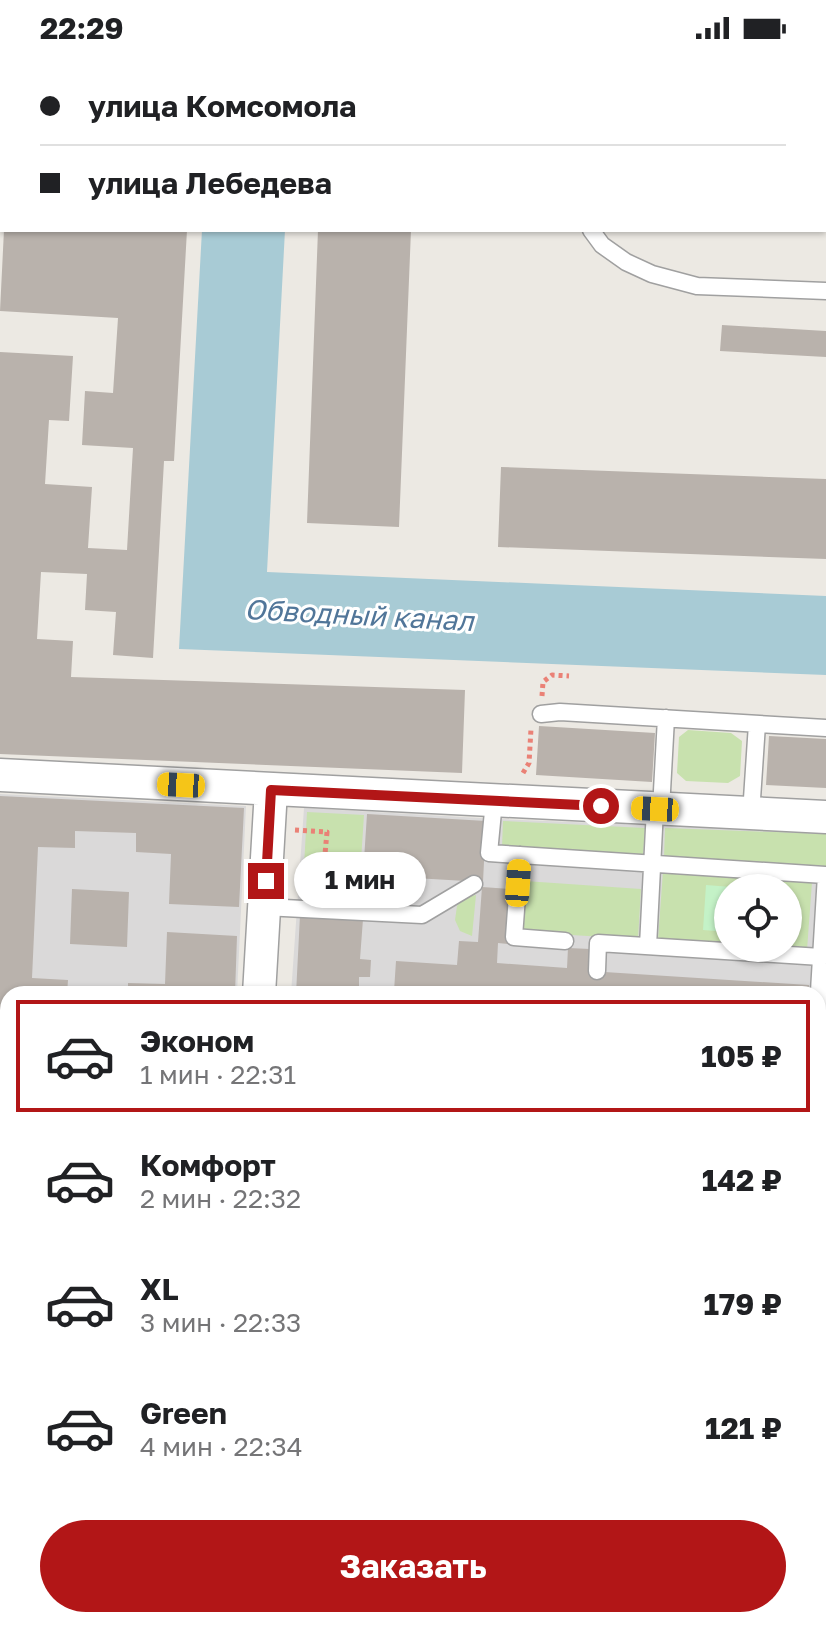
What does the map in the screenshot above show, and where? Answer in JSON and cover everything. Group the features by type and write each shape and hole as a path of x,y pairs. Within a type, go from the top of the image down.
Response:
{"street":[{"path":"0,775 826,817"},
{"path":"259,986 271,790"}],"lane":[{"path":"592,232 602,245 626,262 652,274 697,286 826,291"},
{"path":"541,714 560,712 826,728"},
{"path":"648,946 652,863 666,718"},
{"path":"751,814 757,724"},
{"path":"494,801 489,853 826,875 819,986"},
{"path":"520,855 514,937 565,941"},
{"path":"264,907 422,915 474,884"},
{"path":"597,971 598,943 821,957"}],"path":[{"path":"529,763 532,720 541,714 543,682 552,675 569,676"},
{"path":"290,830 327,832 322,887 335,888"}],"shaded area":[{"path":"0,794 246,806 237,986 0,986"},
{"path":"304,808 826,832 826,986 292,986"}],"green space":[{"path":"688,730 731,733 742,741 740,776 728,783 686,781 677,773 679,737"},
{"path":"307,812 364,815 358,906 302,902"},
{"path":"503,821 645,828 643,855 502,847"},
{"path":"665,828 826,834 826,868 664,857"},
{"path":"663,871 714,875 714,943 658,940"},
{"path":"525,881 641,889 638,939 521,932"},
{"path":"802,881 812,882 807,950 802,949"},
{"path":"706,885 714,886 714,931 703,930"},
{"path":"476,895 472,936 460,931 455,920 457,906 463,898"}],"water":[{"name":"Обводный канал","path":"202,232 285,232 267,572 826,596 826,675 179,649"}],"building":[{"path":"4,232 187,232 174,461 164,461 153,658 113,655 116,612 85,610 87,574 41,572 37,639 73,641 71,677 465,690 462,773 0,754 0,352 73,356 69,421 49,420 45,484 92,487 88,548 127,550 133,448 82,445 85,391 113,393 118,318 0,311"},
{"path":"318,232 411,232 399,527 307,523"},
{"path":"722,325 826,331 826,357 720,351"},
{"path":"501,467 826,479 826,559 498,547"},
{"path":"539,726 655,733 652,782 536,775"},
{"path":"769,736 826,739 826,788 766,785"},
{"path":"0,796 244,808 239,907 169,904 171,854 136,852 136,833 75,831 75,848 38,847 32,978 68,980 68,986 0,986"},
{"path":"367,814 486,821 483,882 363,875"},
{"path":"482,887 511,889 508,944 498,943 497,963 567,968 568,948 590,949 589,971 809,986 394,986 396,961 457,965 459,941 478,942"},
{"path":"72,889 129,892 127,947 70,944"},
{"path":"300,915 363,919 360,959 371,960 370,977 359,977 359,986 296,986"},
{"path":"167,932 237,936 235,986 128,986 128,983 165,984"}],"route":[{"path":"266,881 271,790 601,806"}]}
